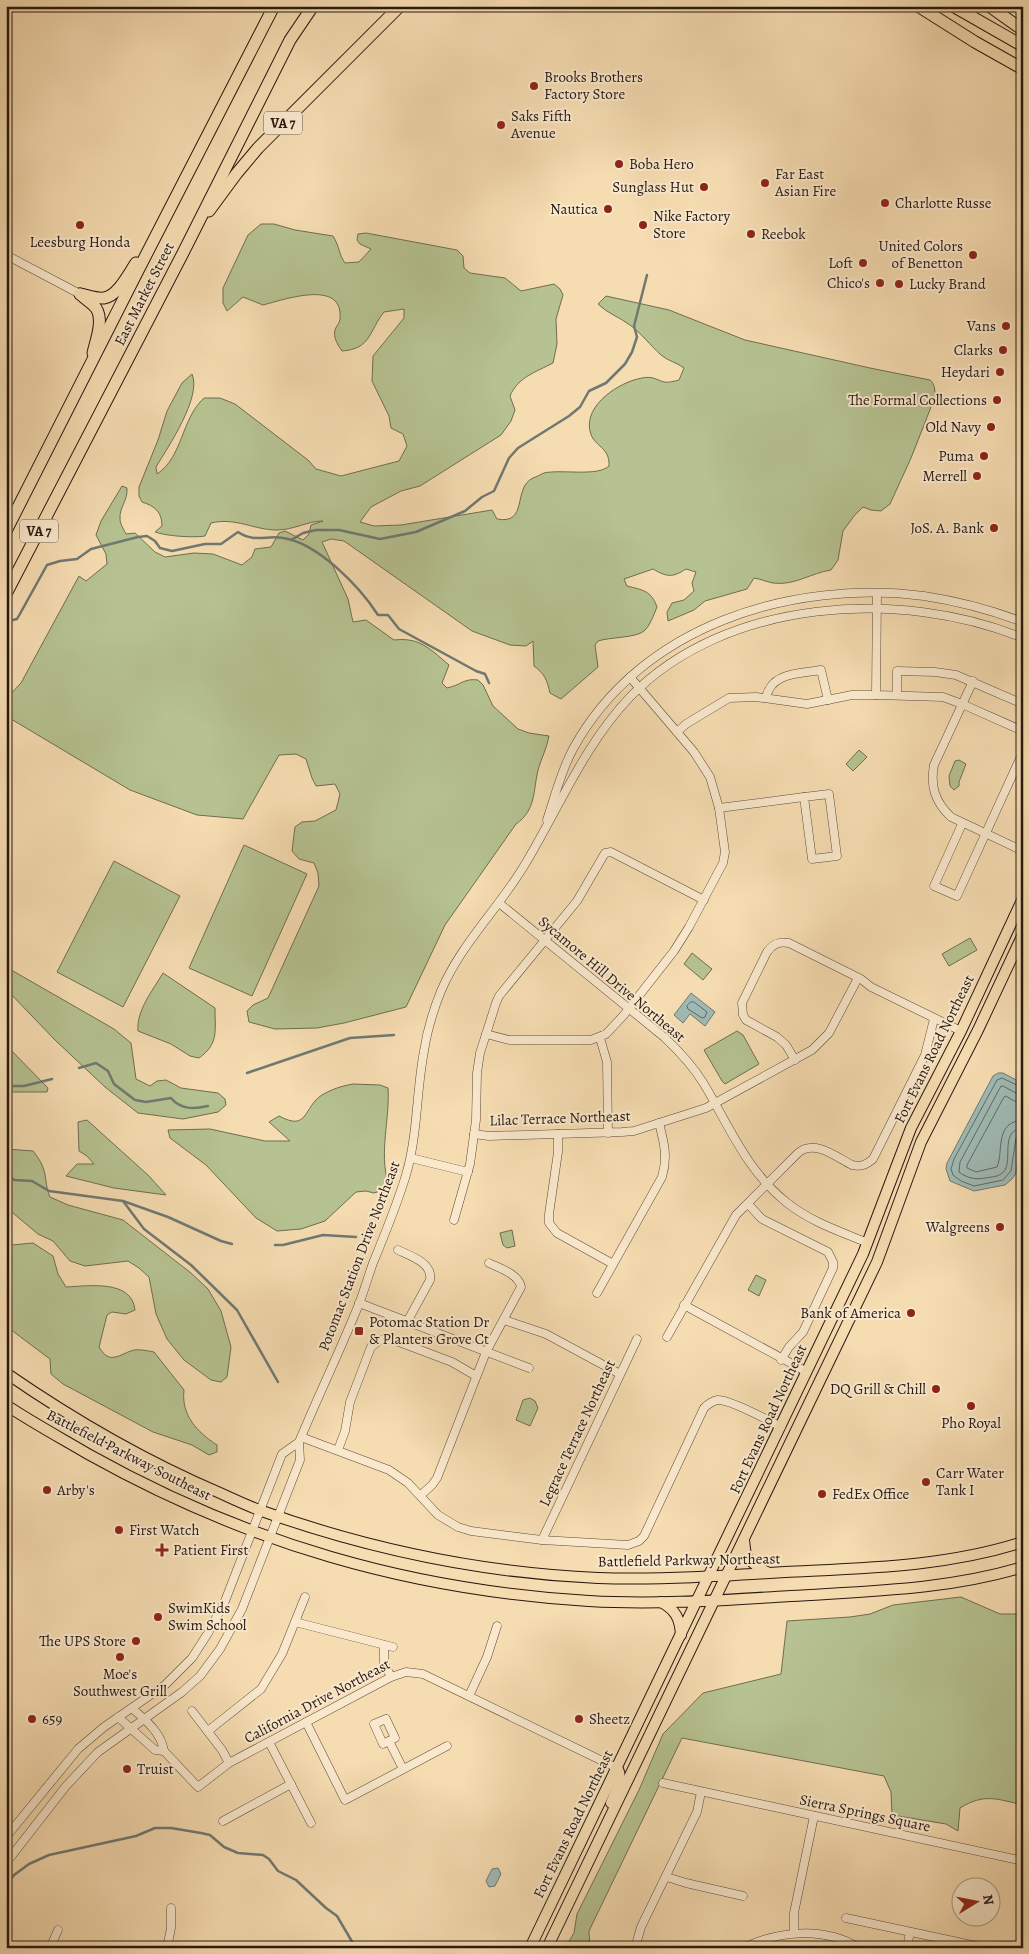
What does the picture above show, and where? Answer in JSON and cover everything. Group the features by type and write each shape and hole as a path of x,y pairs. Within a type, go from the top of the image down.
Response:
{"highway":[{"name":"East Market Street","path":"6,531 152,241 274,6"},
{"path":"290,40 313,6"},
{"name":"VA 7","path":"183,253 221,195 258,148 400,6"},
{"path":"918,6 975,42 1023,68"},
{"path":"953,6 1023,46"},
{"path":"989,6 1023,30"},
{"path":"995,6 1023,22"},
{"name":"East Market Street","path":"6,594 183,253 290,40"},
{"path":"80,294 101,298 112,295 152,241"},
{"path":"80,294 97,310 99,320 88,371"}],"main road":[{"name":"East Market Street","path":"290,40 307,6"},
{"name":"Fort Evans Road Northeast","path":"530,1948 868,1243 911,1128 961,1031 1023,898"},
{"name":"Fort Evans Road Northeast","path":"547,1948 877,1262 921,1142 978,1030 1023,934"},
{"name":"Battlefield Parkway Northeast","path":"6,1373 43,1399 144,1458 260,1510 364,1542 468,1565 600,1578 726,1576 916,1564 966,1557 1023,1542"},
{"name":"Battlefield Parkway Southeast","path":"6,1405 28,1420 112,1467 174,1498 270,1537 363,1567 490,1592 592,1601 661,1602 714,1600"},
{"path":"744,1539 746,1557 759,1568 771,1573"},
{"path":"714,1600 912,1589 973,1580 1023,1567"},
{"path":"661,1602 674,1610 678,1617 681,1635"},
{"path":"596,1846 603,1821 620,1777 620,1772 617,1768"}],"street":[{"path":"6,255 80,294"},
{"path":"876,695 877,593"},
{"name":"Potomac Station Drive Northeast","path":"541,836 572,750 590,721 609,697 630,676 672,645 694,632 734,616 792,600 877,593 942,599 990,611 1023,622"},
{"name":"Potomac Station Drive Northeast","path":"6,1863 66,1786 98,1752 182,1692 200,1676 220,1649 242,1609 300,1460 300,1440 359,1303 406,1176 416,1128 423,1054 430,1022 441,992 464,948 515,881 588,750 613,717 640,688 670,664 701,646 783,617 817,612 877,608 935,613 980,623 1023,638"},
{"path":"766,698 767,690 776,680 821,670 828,700"},
{"path":"897,695 897,671 949,674 973,681 1023,704"},
{"path":"486,1034 509,1040 591,1040 600,1038 613,1029 674,951 719,871 725,852 719,808 712,784 703,764 630,676"},
{"path":"973,681 934,765 932,775 934,794 938,803 951,817 962,824 1023,851"},
{"path":"677,732 686,724 729,698 766,698 807,704 852,695 934,696 962,704 1023,731"},
{"path":"962,824 934,886 957,896 1023,752"},
{"path":"719,808 804,797 829,794 837,856 812,859 804,797"},
{"path":"454,1220 468,1172 474,1134 477,1073 486,1034 499,996 583,893 603,855 607,852 704,900"},
{"name":"Sycamore Hill Drive Northeast","path":"499,903 664,1037 684,1056 703,1082 742,1152 768,1185 786,1202 809,1218 831,1229 868,1243"},
{"path":"795,1060 786,1045 778,1037 750,1024 743,1015 742,1003 771,947 780,942 789,943 934,1020 961,1031"},
{"name":"Lilac Terrace Northeast","path":"474,1134 489,1136 634,1131 687,1115 714,1103 812,1050 829,1033 858,978"},
{"path":"667,1337 736,1215 798,1153 810,1147 823,1150 852,1166 863,1166 873,1160 925,1055 934,1020"},
{"path":"600,1038 607,1062 608,1133"},
{"path":"597,1293 662,1177 666,1158 659,1123"},
{"path":"558,1134 558,1152 549,1223 557,1233 613,1264"},
{"path":"411,1158 468,1172"},
{"path":"748,1204 762,1218 828,1252 833,1262 803,1332 789,1347 781,1360"},
{"path":"398,1250 426,1266 431,1275 407,1322"},
{"path":"420,1495 437,1478 486,1352 519,1292 520,1281 516,1277 489,1262"},
{"path":"359,1303 529,1368"},
{"path":"684,1305 781,1360 807,1372"},
{"path":"504,1320 546,1334 620,1374"},
{"path":"338,1450 345,1431 350,1402 371,1347 380,1340 390,1338 452,1362 476,1376"},
{"name":"Legrace Terrace Northeast","path":"542,1540 637,1339"},
{"path":"300,1440 338,1450 389,1470 399,1476 420,1495 438,1515 458,1527 471,1532 542,1540 628,1545 639,1541 644,1536 704,1408 713,1401 726,1401 781,1427"},
{"name":"Potomac Station Drive Northeast","path":"6,1837 9,1829 78,1749 118,1717 178,1674 196,1652 225,1601 282,1454 300,1440"},
{"path":"208,1732 261,1689 282,1654 305,1597"},
{"path":"295,1622 393,1647"},
{"path":"469,1696 487,1657 497,1626"},
{"path":"384,1645 384,1663 391,1677"},
{"name":"California Drive Northeast","path":"164,1751 198,1787 229,1763 306,1722 391,1677 406,1672 414,1672 423,1674 617,1768"},
{"path":"118,1717 155,1750 164,1751 162,1741 132,1708"},
{"path":"192,1711 229,1763"},
{"path":"306,1722 345,1800 447,1746"},
{"path":"389,1741 403,1769"},
{"path":"269,1742 311,1822"},
{"path":"223,1821 292,1784"},
{"name":"Sierra Springs Square","path":"663,1784 1023,1861"},
{"path":"635,1948 641,1927 697,1812 701,1792"},
{"path":"794,1933 794,1913 814,1816"},
{"path":"666,1876 686,1883 743,1896"},
{"path":"167,1948 171,1928 171,1908"},
{"path":"846,1918 981,1947 1023,1945"},
{"path":"50,1948 58,1930"},
{"path":"907,1948 910,1932"},
{"path":"742,1948 766,1939 794,1933 828,1936 859,1948"}],"green space":[{"path":"261,224 274,224 295,230 333,236 345,263 359,262 371,249 360,244 357,240 358,234 366,233 457,250 463,256 464,268 470,273 505,278 521,291 554,284 563,295 556,319 557,344 553,363 528,376 513,389 510,396 515,410 511,421 501,435 420,486 401,491 371,507 360,522 374,526 401,525 492,510 497,519 507,519 513,517 517,511 523,489 533,478 544,473 588,472 604,469 609,466 607,454 594,440 590,431 592,412 598,404 605,396 633,380 648,377 666,382 679,380 684,368 664,357 634,328 598,304 606,296 669,310 745,340 930,380 935,392 935,397 911,458 890,504 881,511 863,507 854,516 843,531 838,560 831,570 788,583 773,583 754,578 747,589 705,601 694,610 668,621 667,612 672,603 684,600 694,591 692,583 696,572 686,569 677,574 670,575 662,574 653,569 624,579 627,586 649,594 655,601 657,607 650,623 640,633 598,641 595,645 598,667 561,699 550,693 545,678 534,666 533,641 526,646 510,645 472,631 344,541 331,539 322,542 348,599 353,622 366,620 394,640 411,640 424,645 449,665 442,683 447,688 466,681 478,680 483,685 493,706 518,729 549,736 538,770 533,800 527,813 516,824 445,925 406,1007 317,1028 275,1029 249,1022 247,1011 253,1005 268,998 319,886 318,873 314,863 299,859 292,851 295,827 302,822 315,821 336,810 340,794 335,784 316,786 306,759 296,754 279,755 243,819 197,815 130,790 6,716 6,699 21,683 79,576 86,581 107,564 106,554 96,535 101,521 122,486 127,488 120,515 126,534 135,533 155,552 165,557 194,553 213,554 242,565 252,557 255,549 271,547 279,533 285,531 303,540 309,534 311,525 323,521 277,530 228,522 211,523 205,536 200,537 172,536 155,532 162,526 161,517 151,505 142,502 139,496 139,487 158,440 167,411 182,383 192,374 194,384 188,408 156,467 157,474 166,467 172,458 191,416 204,398 220,398 235,404 308,460 316,469 341,476 399,461 407,446 403,434 391,428 389,416 372,381 373,356 404,318 404,309 384,312 364,343 352,350 342,351 335,336 335,330 340,320 339,306 332,299 323,295 297,296 263,305 243,297 227,311 223,303 223,288 248,235"},
{"path":"859,750 867,757 853,771 846,764"},
{"path":"959,760 966,764 959,786 954,790 950,786 949,776 955,761"},
{"path":"244,845 307,874 252,996 189,968"},
{"path":"114,861 180,896 123,1007 57,972"},
{"path":"970,938 977,950 949,966 942,954"},
{"path":"692,953 712,969 703,980 684,964"},
{"path":"6,967 114,1029 131,1043 136,1079 150,1086 157,1081 166,1080 181,1088 218,1093 225,1099 226,1105 218,1112 183,1119 138,1113 105,1087 56,1041 6,989"},
{"path":"163,973 215,1008 213,1042 199,1058 190,1056 171,1044 138,1031 142,1008"},
{"path":"737,1031 743,1035 759,1064 725,1084 704,1050"},
{"path":"6,1045 48,1088 47,1092 6,1092"},
{"path":"353,1084 380,1085 388,1088 384,1159 388,1183 383,1190 374,1193 366,1191 356,1192 325,1221 301,1229 277,1231 256,1218 206,1165 170,1138 168,1130 210,1129 265,1141 290,1141 269,1122 279,1116 289,1120 301,1120 322,1095 337,1088"},
{"path":"87,1120 149,1176 166,1195 114,1188 66,1176 77,1164 94,1164 79,1151 78,1122"},
{"path":"6,1149 33,1151 44,1169 50,1197 68,1205 123,1220 191,1273 208,1289 221,1311 231,1347 227,1377 221,1382 211,1380 184,1360 167,1339 156,1314 149,1277 139,1268 128,1261 85,1266 70,1261 53,1241 38,1234 13,1213 6,1210"},
{"path":"512,1230 515,1246 507,1248 503,1245 500,1233"},
{"path":"33,1243 53,1256 58,1274 66,1287 108,1286 126,1293 132,1300 135,1310 126,1314 112,1312 107,1315 99,1347 103,1353 111,1357 134,1350 154,1352 184,1390 185,1407 192,1422 217,1445 217,1452 209,1455 192,1445 153,1432 63,1384 51,1374 50,1359 6,1326 6,1293 10,1276 6,1271 6,1249 12,1245"},
{"path":"756,1275 766,1280 759,1296 748,1290"},
{"path":"530,1398 535,1401 538,1408 530,1426 516,1420 523,1400"},
{"path":"961,1597 1000,1614 1023,1614 1023,1805 991,1799 977,1800 969,1803 960,1808 958,1831 946,1824 892,1815 891,1792 884,1776 682,1738 589,1931 590,1948 565,1948 574,1933 577,1914 639,1790 663,1734 703,1693 781,1674 787,1621 850,1617 870,1614 893,1605"}],"water":[{"path":"691,993 715,1012 705,1026 690,1014 683,1023 674,1015"},
{"path":"1003,1073 1020,1082 1023,1087 1023,1115 1016,1173 1005,1185 974,1191 950,1181 946,1169 947,1163 993,1076"},
{"path":"498,1868 501,1874 495,1886 489,1887 486,1881 492,1869"}],"waterway":[{"path":"291,540 303,533 316,530 339,530 380,539 416,532 465,511 482,497 494,491 509,458 518,448 569,416 580,407 589,391 606,383 625,364 632,352 637,337 634,326 647,275"},
{"path":"13,620 17,619 47,565 77,559 91,549 147,536 155,541 160,548 172,551 205,544 221,544 238,532 255,538 277,537 296,542 324,557 349,580 378,615 388,615 399,629 476,671 485,674 489,683"},
{"path":"247,1073 350,1038 394,1035"},
{"path":"79,1068 96,1063 108,1071 114,1084 135,1100 146,1102 171,1098 183,1107 198,1108 208,1106"},
{"path":"6,1086 24,1086 52,1079"},
{"path":"6,1177 15,1180 32,1181 49,1191 123,1201 168,1217 221,1241 232,1244"},
{"path":"123,1201 144,1229 191,1265 237,1310 278,1382"},
{"path":"275,1245 283,1245 323,1235 356,1237"},
{"path":"6,1886 14,1875 29,1864 49,1855 136,1836 155,1828 171,1828 201,1833 210,1835 224,1847 238,1853 263,1855 269,1859 278,1871 296,1880 337,1916 354,1945 359,1948"}],"place":[{"name":"Brooks Brothers Factory Store","path":"534,86"},
{"name":"Saks Fifth Avenue","path":"501,125"},
{"name":"Boba Hero","path":"619,164"},
{"name":"Far East Asian Fire","path":"765,183"},
{"name":"Sunglass Hut","path":"704,187"},
{"name":"Charlotte Russe","path":"885,203"},
{"name":"Nautica","path":"608,209"},
{"name":"Leesburg Honda","path":"80,225"},
{"name":"Nike Factory Store","path":"643,225"},
{"name":"Reebok","path":"751,234"},
{"name":"United Colors of Benetton","path":"973,255"},
{"name":"Loft","path":"863,263"},
{"name":"Chico's","path":"880,283"},
{"name":"Lucky Brand","path":"899,284"},
{"name":"Vans","path":"1006,326"},
{"name":"Clarks","path":"1003,350"},
{"name":"Heydari","path":"1000,372"},
{"name":"The Formal Collections","path":"997,400"},
{"name":"Old Navy","path":"991,427"},
{"name":"Puma","path":"984,456"},
{"name":"Merrell","path":"977,476"},
{"name":"JoS. A. Bank","path":"994,528"},
{"name":"Walgreens","path":"1000,1227"},
{"name":"Bank of America","path":"911,1313"},
{"name":"Potomac Station Dr & Planters Grove Ct","path":"359,1331"},
{"name":"DQ Grill & Chill","path":"936,1389"},
{"name":"Pho Royal","path":"971,1406"},
{"name":"Carr Water Tank I","path":"926,1482"},
{"name":"Arby's","path":"47,1490"},
{"name":"FedEx Office","path":"822,1494"},
{"name":"First Watch","path":"119,1530"},
{"name":"Patient First","path":"162,1550"},
{"name":"SwimKids Swim School","path":"158,1617"},
{"name":"The UPS Store","path":"136,1641"},
{"name":"Moe's Southwest Grill","path":"120,1657"},
{"name":"659","path":"32,1719"},
{"name":"Sheetz","path":"579,1719"},
{"name":"Truist","path":"127,1769"}]}
